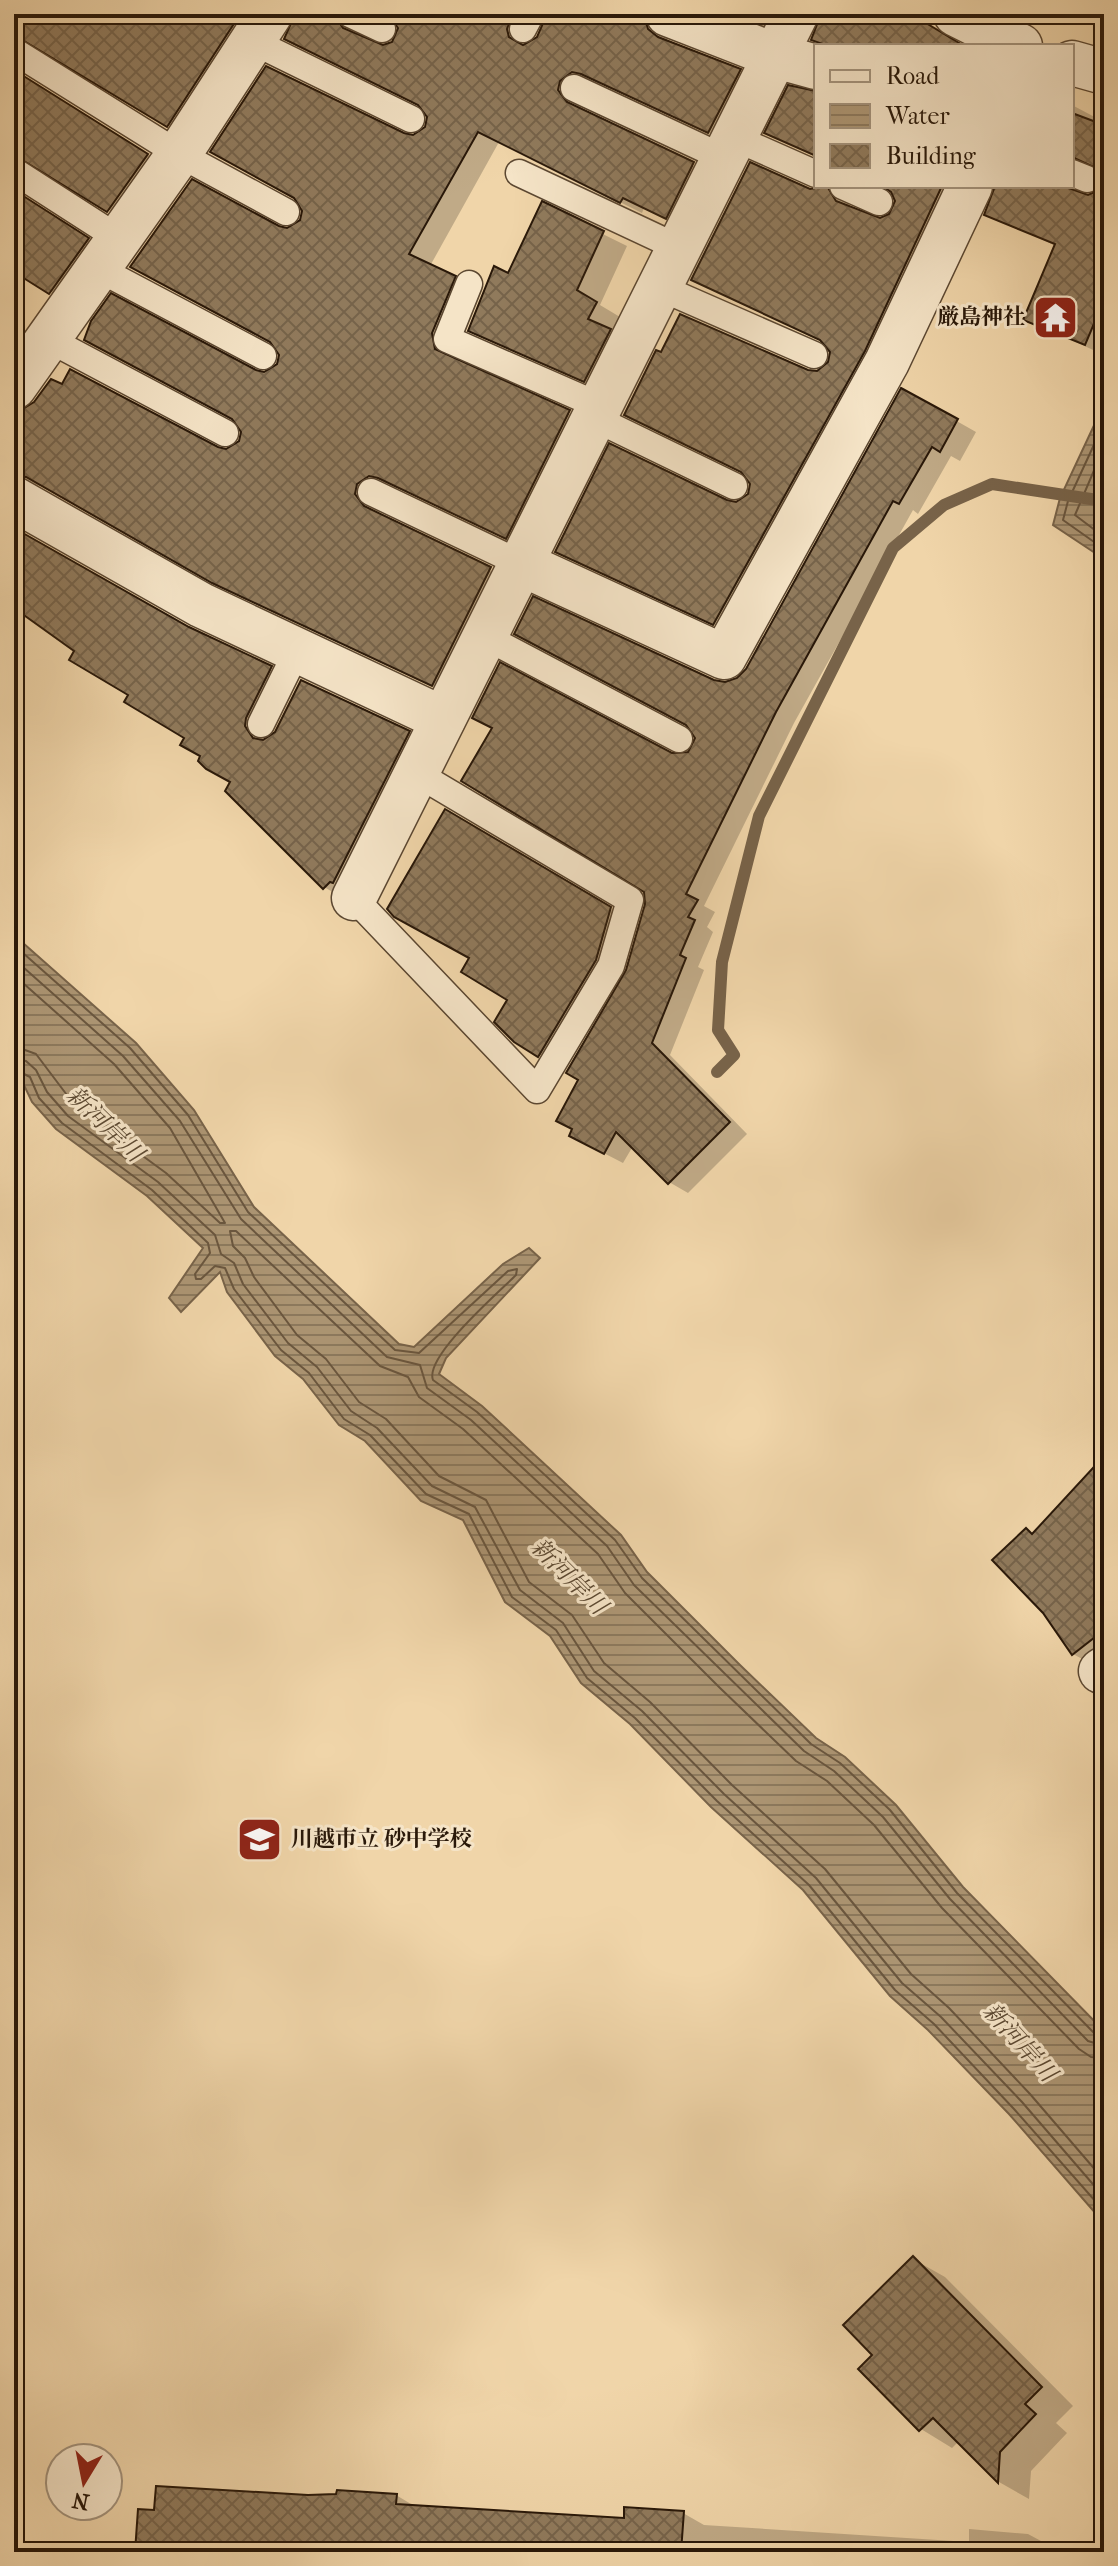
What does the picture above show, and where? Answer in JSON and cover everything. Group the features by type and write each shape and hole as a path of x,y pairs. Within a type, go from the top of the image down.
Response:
{"street":[{"path":"668,14 796,62"},
{"path":"354,898 730,148 796,62 796,14"},
{"path":"956,14 1016,44"},
{"path":"14,387 179,154 263,22"},
{"path":"1074,64 1104,72"},
{"path":"522,564 724,657 887,362 969,188"},
{"path":"14,499 201,605 443,719"}],"lane":[{"path":"350,14 382,29"},
{"path":"263,22 411,119"},
{"path":"14,51 179,154 286,212"},
{"path":"574,88 730,148 814,173"},
{"path":"14,171 108,253 263,356"},
{"path":"519,173 679,248"},
{"path":"848,188 879,202"},
{"path":"469,284 447,339 597,412 734,486"},
{"path":"659,287 814,355"},
{"path":"50,340 225,433"},
{"path":"371,492 522,564"},
{"path":"484,636 679,739"},
{"path":"261,724 297,651"},
{"path":"354,898 537,1090 611,966 630,900 416,773"}],"water":[{"path":"1104,404 1104,559 1053,525 1060,498"},
{"name":"新河岸川","path":"14,935 136,1043 194,1110 254,1207 399,1344 414,1347 503,1264 529,1248 540,1258 446,1358 439,1374 482,1406 621,1535 647,1572 740,1665 816,1738 845,1757 896,1805 963,1887 1104,2031 1104,2223 1009,2114 928,2030 890,1996 803,1890 711,1807 630,1724 581,1683 550,1636 505,1602 463,1520 421,1501 365,1441 339,1425 303,1379 275,1356 227,1292 220,1272 181,1312 169,1298 203,1248 147,1196 56,1129 32,1102 23,1083 14,1074"}],"building":[{"path":"24,14 228,14 237,19 167,127 14,35"},
{"path":"295,14 334,14 343,28 383,45 392,42 398,28 388,14 513,14 507,29 509,37 523,45 537,37 547,14 644,14 648,29 658,37 741,69 708,133 581,74 572,72 560,81 558,90 567,102 694,162 666,219 623,198 620,203 478,132 409,254 456,276 432,333 435,349 570,410 506,539 378,478 369,476 357,484 355,494 364,506 491,567 432,686 212,583 26,477 14,474 14,424 21,410 34,402 51,379 62,384 70,369 218,447 226,449 239,441 241,432 232,419 84,340 91,321 111,293 256,370 264,372 277,364 279,355 270,342 130,267 192,179 279,226 287,228 300,220 302,211 294,198 210,152 266,66 404,133 413,135 425,127 427,117 418,105 284,39"},
{"path":"821,14 911,14 961,44 822,44 811,40"},
{"path":"14,70 148,154 107,212 14,155"},
{"path":"788,85 814,91 814,155 764,133"},
{"path":"1074,114 1104,125 1104,300 1085,345 1023,320 1055,244 984,215 994,188 1069,188 1088,195 1097,191 1103,178 1100,170 1074,158"},
{"path":"750,162 810,189 828,188 836,201 880,218 889,214 895,201 885,188 941,188 865,351 713,625 555,552 609,443 727,500 736,502 748,494 750,484 741,472 624,415 656,350 661,352 680,314 808,370 817,371 828,362 830,352 820,340 691,280"},
{"path":"14,190 89,238 49,294 14,272"},
{"path":"542,201 604,231 577,290 597,302 588,319 611,329 584,382 468,331 494,266 508,273"},
{"path":"901,388 958,419 940,452 932,447 899,504 893,501 776,712 686,894 698,900 688,917 695,920 680,955 686,958 652,1043 730,1122 668,1184 616,1132 604,1154 569,1136 572,1129 556,1121 578,1080 566,1073 626,970 645,904 644,892 461,781 492,728 472,718 500,662 672,753 688,752 695,738 686,725 514,634 533,596 714,680 725,682 737,678 746,669"},
{"path":"14,528 189,627 272,666 246,718 245,726 253,738 263,740 275,732 301,680 410,731 333,883 330,882 323,889 225,791 230,782 206,769 198,761 200,756 180,745 184,738 124,702 128,695 69,660 74,651 14,608"},
{"path":"445,809 611,907 596,960 538,1057 514,1042 494,1022 507,1000 461,972 469,958 394,917 387,909"},
{"path":"1104,1456 1104,1630 1072,1655 1043,1613 992,1560 1026,1528 1032,1534"},
{"path":"913,2256 1042,2387 1025,2404 1036,2414 1000,2452 998,2483 933,2418 919,2431 858,2369 872,2355 843,2325"},
{"path":"156,2486 308,2495 336,2494 337,2490 397,2494 396,2504 624,2518 624,2507 684,2511 681,2552 135,2552 138,2509 154,2510"}],"waterway":[{"path":"717,1072 734,1055 718,1030 722,962 759,816 893,548 944,505 992,484 1104,501"}],"place":[{"name":"厳島神社","path":"1056,317"},
{"name":"川越市立 砂中学校","path":"260,1839"}]}
